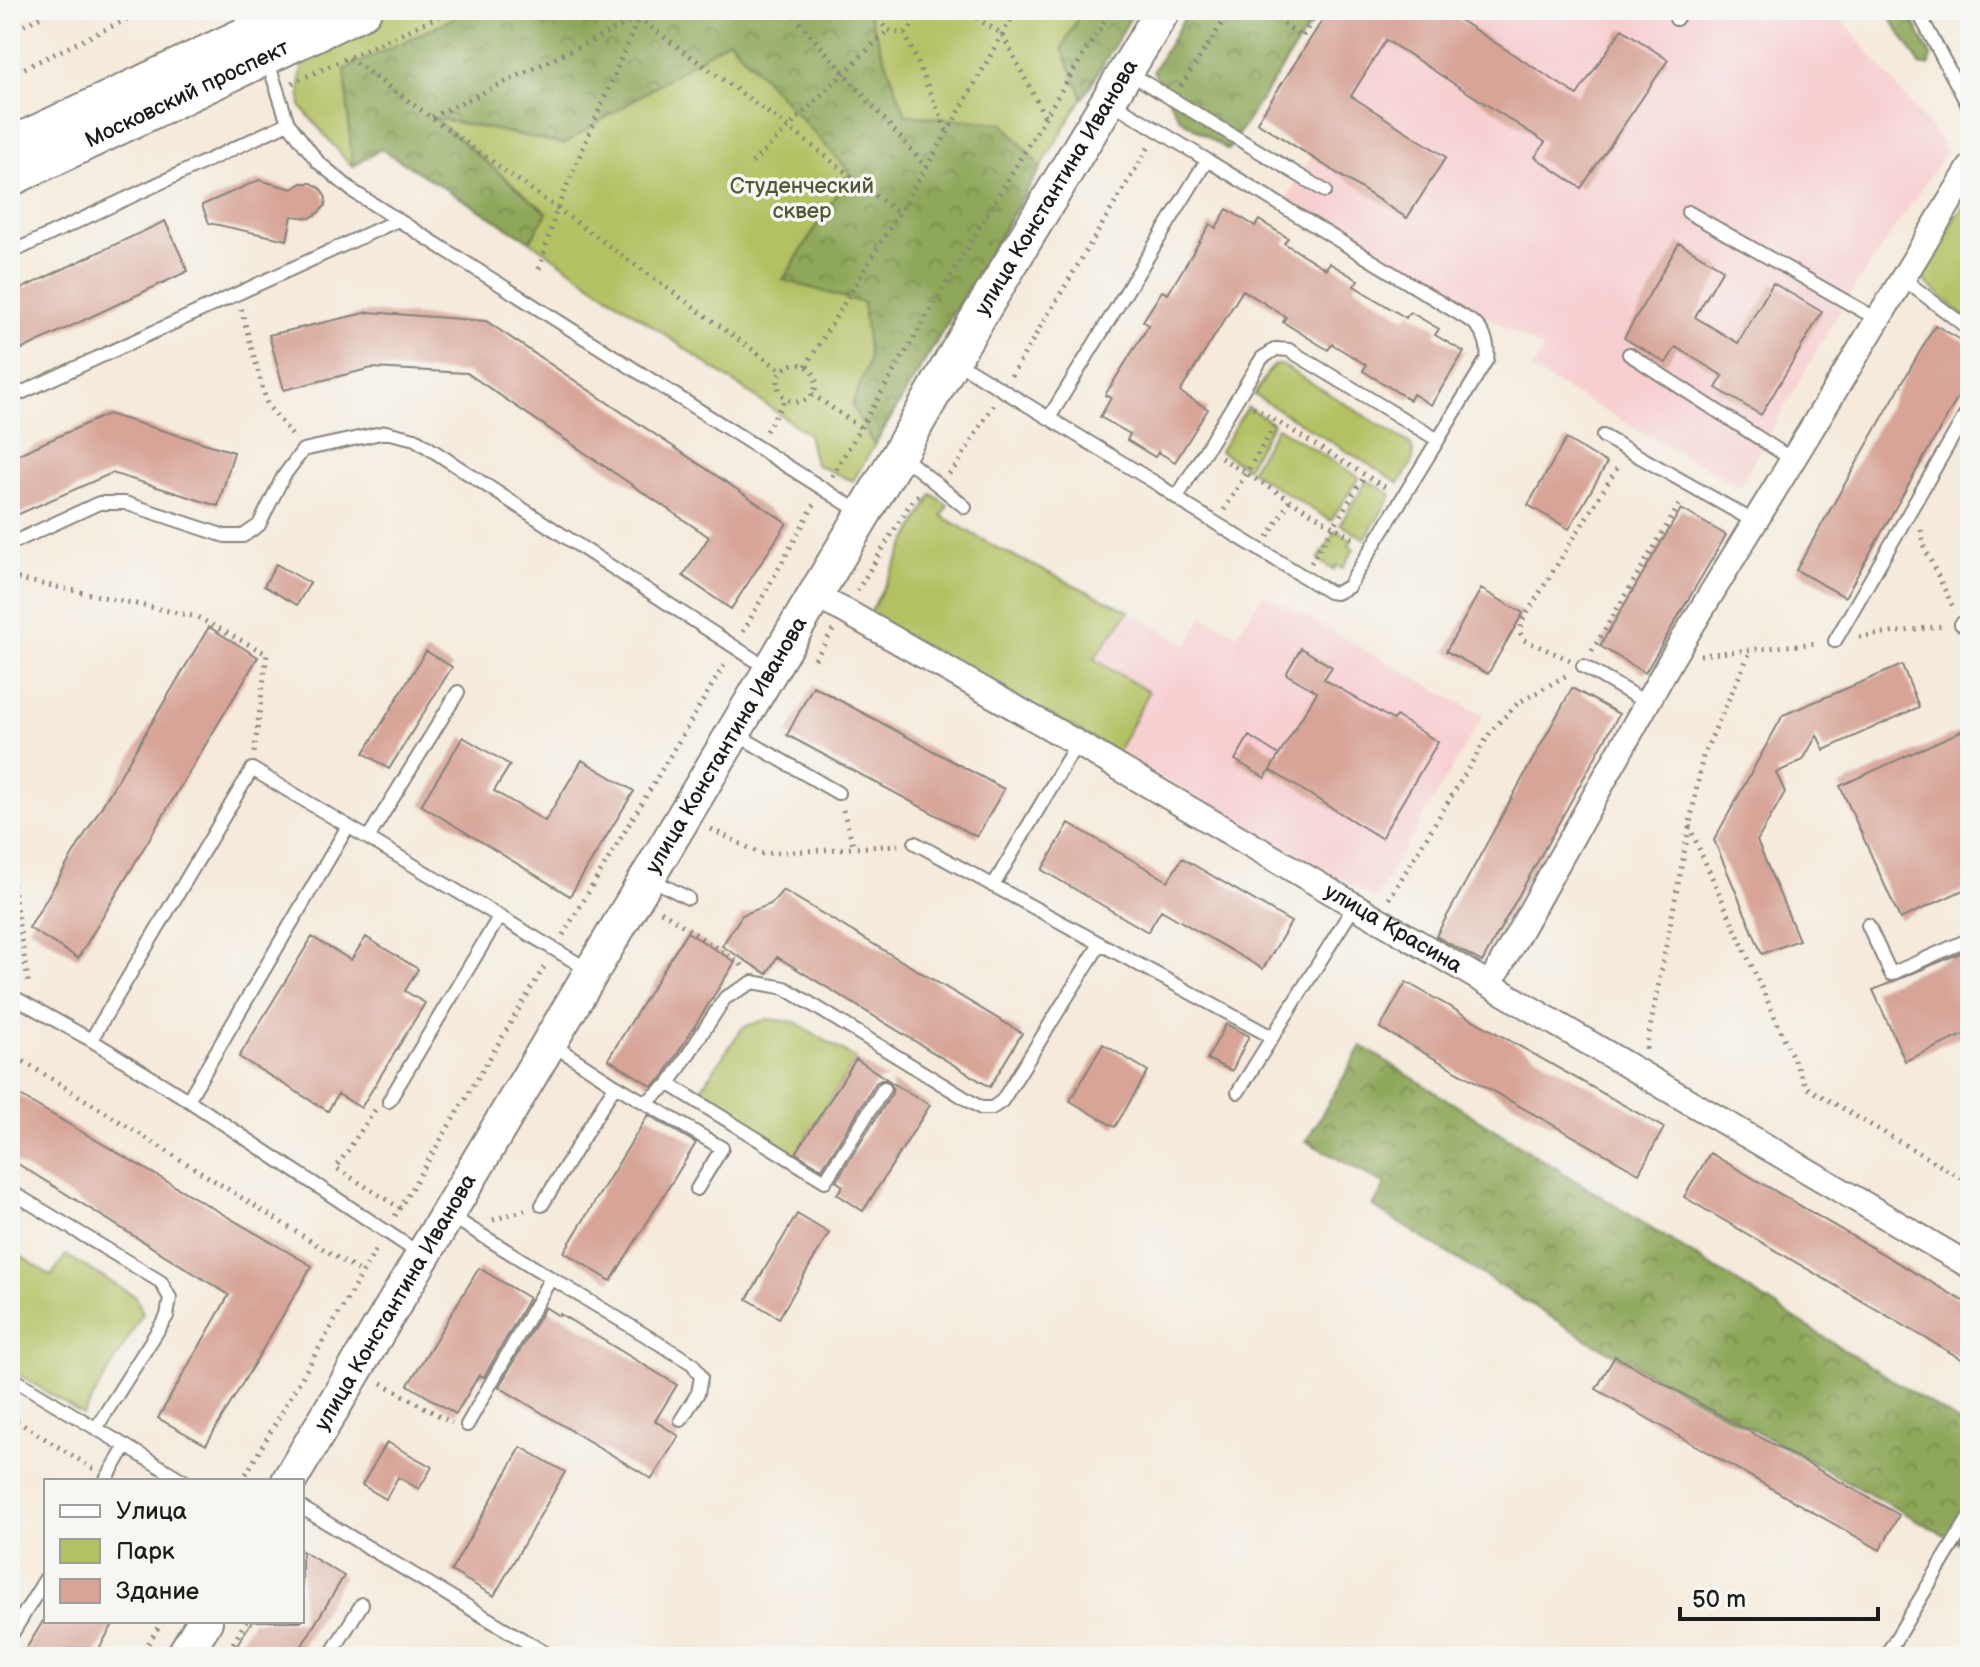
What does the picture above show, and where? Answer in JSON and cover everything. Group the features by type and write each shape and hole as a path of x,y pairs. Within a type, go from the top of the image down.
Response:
{"main road":[{"name":"Московский проспект","path":"10,146 300,10"},
{"name":"Московский проспект","path":"10,178 363,10"}],"street":[{"name":"улица Константина Иванова","path":"290,1479 423,1256 459,1221 550,1043 591,972 1163,10"},
{"path":"1490,984 1647,703 1970,168"},
{"name":"улица Красина","path":"814,596 1077,743 1970,1266"},
{"path":"183,1657 204,1623"}],"lane":[{"path":"1917,10 1970,109"},
{"path":"266,56 288,123 318,162 354,192 863,514"},
{"path":"1126,71 1325,191"},
{"path":"953,359 1329,592 1343,591 1348,587 1487,359 1488,346 1474,323 1109,100"},
{"path":"10,253 288,123"},
{"path":"1049,418 1207,160"},
{"path":"1688,212 1877,319"},
{"path":"10,398 398,220"},
{"path":"1902,278 1970,332"},
{"path":"1177,497 1262,358 1276,349 1289,350 1438,440"},
{"path":"1629,354 1793,460"},
{"path":"1835,641 1970,407"},
{"path":"10,544 99,503 125,503 225,536 243,536 259,525 283,477 303,450 386,432 415,439 770,670"},
{"path":"1603,436 1755,522"},
{"path":"899,454 965,507"},
{"path":"1583,666 1647,703"},
{"path":"368,838 458,692"},
{"path":"734,732 838,793"},
{"path":"993,886 1077,743"},
{"path":"91,1040 252,769 591,972"},
{"path":"188,1100 348,826"},
{"path":"915,843 1272,1037"},
{"path":"648,877 688,898"},
{"path":"1238,1092 1355,905"},
{"path":"389,1101 499,917"},
{"path":"1868,925 1891,974 1970,939"},
{"path":"645,1103 669,1084 725,998 753,982 785,988 981,1108 992,1108 1002,1101 1100,944"},
{"path":"10,995 188,1100 423,1256"},
{"path":"550,1043 722,1148 697,1189"},
{"path":"669,1084 825,1181 884,1088"},
{"path":"542,1205 615,1085"},
{"path":"10,1191 161,1282 170,1298 167,1316 96,1428"},
{"path":"459,1221 693,1364 701,1377 698,1393 681,1420"},
{"path":"467,1425 551,1278"},
{"path":"10,1377 181,1479"},
{"path":"106,1479 126,1446"},
{"path":"304,1509 552,1657"},
{"path":"1885,1657 1970,1516"},
{"path":"10,1637 44,1581"},
{"path":"329,1657 362,1604"}],"path":[{"path":"10,33 52,10"},
{"path":"10,75 146,10"},
{"path":"300,80 453,10"},
{"path":"539,269 557,209 642,10"},
{"path":"432,117 656,10"},
{"path":"789,10 926,167"},
{"path":"882,10 880,21 887,31 894,33 905,33 914,26 915,10"},
{"path":"937,10 976,18 1002,34 1045,117"},
{"path":"806,366 947,133 1016,10"},
{"path":"1264,10 1302,37 1319,10"},
{"path":"638,18 788,127 898,213"},
{"path":"752,163 887,31"},
{"path":"905,33 947,133"},
{"path":"349,58 782,371"},
{"path":"237,293 267,404 303,450"},
{"path":"793,364 806,366 816,382 812,394 797,402 786,398 779,388 782,371 793,364"},
{"path":"812,394 861,428"},
{"path":"756,446 786,398"},
{"path":"1238,398 1402,498"},
{"path":"1216,523 1277,422"},
{"path":"1206,449 1371,549"},
{"path":"1583,666 1524,640 1520,633 1521,623 1628,450"},
{"path":"1303,576 1365,475"},
{"path":"1377,918 1491,731 1518,703 1583,666 1690,487"},
{"path":"1260,550 1290,500"},
{"path":"1914,502 1926,551 1966,622"},
{"path":"10,577 197,617 267,654 252,769"},
{"path":"1642,1074 1703,756 1751,650"},
{"path":"838,793 854,848"},
{"path":"1689,826 1806,1087 1970,1183"},
{"path":"710,829 761,854 915,843"},
{"path":"10,869 32,1007"},
{"path":"660,911 741,964 753,982"},
{"path":"10,1053 362,1273"},
{"path":"389,1101 372,1112 336,1168 400,1208"},
{"path":"459,1221 542,1205"},
{"path":"382,1383 459,1428 467,1425"},
{"path":"10,1417 106,1479"},
{"path":"140,1657 161,1623"},
{"path":"225,1657 245,1623"}],"shaded area":[{"path":"1447,10 1834,10 1939,138 1946,152 1845,302 1739,486 1531,370 1543,349 1286,199 1386,40"},
{"path":"1263,593 1483,716 1375,899 1117,752 1149,692 1093,660 1129,611 1188,645 1203,616 1238,634"}],"green space":[{"name":"Студенческий сквер","path":"395,10 1135,10 853,481 815,464 808,434 530,241 381,149 352,167 301,107 300,80 304,57 314,47"},
{"path":"471,10 867,10 906,115 1003,123 1041,168 874,445 852,406 869,360 863,303 783,280 850,172 729,40 564,144 434,118 547,213 530,241 381,149 352,167 345,69"},
{"path":"1081,10 1135,10 1083,98 1062,49"},
{"path":"1189,10 1320,10 1228,150 1180,119 1153,71"},
{"path":"1885,10 1908,10 1931,56 1930,65 1921,66"},
{"path":"1970,196 1970,322 1921,278 1920,270"},
{"path":"1275,365 1282,365 1409,443 1413,459 1399,483 1254,395"},
{"path":"1247,407 1273,423 1246,468 1220,451"},
{"path":"1277,427 1359,477 1331,521 1250,471"},
{"path":"1367,480 1392,495 1365,539 1340,524"},
{"path":"932,494 948,505 942,516 999,549 1129,611 1094,659 1149,692 1117,752 869,615"},
{"path":"1336,530 1352,540 1349,545 1354,549 1342,569 1336,565 1334,570 1318,560"},
{"path":"767,1019 795,1022 856,1059 795,1155 711,1106 702,1087 743,1027"},
{"path":"1362,1046 1970,1429 1970,1549 1588,1340 1373,1207 1385,1185 1306,1141"},
{"path":"10,1249 51,1276 66,1255 136,1297 143,1313 83,1415 10,1369"}],"building":[{"path":"1329,10 1444,10 1577,95 1622,29 1668,60 1581,188 1535,157 1545,142 1386,40 1351,96 1446,157 1407,218 1257,122"},
{"path":"259,180 292,189 302,183 312,183 321,189 326,198 325,206 310,218 292,216 287,240 209,223 202,205"},
{"path":"1227,209 1255,226 1259,220 1288,238 1284,243 1326,269 1329,263 1358,280 1354,286 1406,318 1410,312 1439,329 1435,335 1464,352 1431,405 1413,394 1410,400 1363,371 1366,365 1332,344 1328,350 1283,322 1286,317 1243,290 1180,392 1208,409 1175,462 1158,452 1155,457 1127,440 1130,434 1100,417 1111,398 1105,395 1149,325 1143,321 1162,291 1168,294 1210,224 1216,228"},
{"path":"165,221 188,271 10,355 10,294"},
{"path":"1679,243 1723,269 1695,317 1738,343 1773,283 1822,312 1761,415 1716,388 1723,376 1676,347 1666,363 1624,338"},
{"path":"369,312 486,321 787,523 731,609 683,576 709,537 467,373 372,368 284,390 269,335"},
{"path":"1935,325 1970,345 1970,376 1845,597 1796,570"},
{"path":"108,414 234,452 218,506 112,473 10,518 10,458"},
{"path":"1566,439 1607,463 1569,529 1528,505"},
{"path":"1681,509 1726,535 1645,673 1600,646"},
{"path":"276,564 310,583 297,605 264,586"},
{"path":"1481,589 1523,613 1488,674 1446,651"},
{"path":"209,627 258,657 78,958 29,928"},
{"path":"1301,648 1332,667 1324,679 1393,720 1396,716 1438,742 1381,838 1270,770 1317,692 1286,674"},
{"path":"426,651 452,667 389,769 364,753"},
{"path":"1902,665 1919,707 1824,750 1817,735 1803,760 1776,773 1785,792 1757,841 1799,940 1762,954 1714,840 1783,715"},
{"path":"813,686 1004,789 977,837 787,735"},
{"path":"1572,688 1619,714 1482,962 1436,936"},
{"path":"1970,727 1970,887 1900,919 1840,786"},
{"path":"1249,736 1279,755 1265,778 1235,760"},
{"path":"463,737 510,765 494,791 545,821 582,760 634,791 570,896 421,805"},
{"path":"1069,823 1168,881 1182,858 1291,922 1263,969 1161,910 1148,932 1042,870"},
{"path":"783,890 1022,1033 990,1087 777,957 767,974 722,946 742,915 771,904"},
{"path":"687,932 735,962 662,1078 652,1086 608,1059"},
{"path":"312,937 351,960 366,937 418,969 405,991 425,1003 361,1108 338,1094 328,1111 239,1057"},
{"path":"1970,949 1970,1032 1905,1061 1873,990"},
{"path":"1406,982 1664,1128 1639,1173 1380,1028"},
{"path":"1226,1024 1249,1036 1232,1071 1207,1059"},
{"path":"1103,1044 1148,1071 1115,1127 1070,1101"},
{"path":"856,1059 888,1080 876,1083 822,1169 796,1153"},
{"path":"889,1081 930,1105 863,1211 837,1194 843,1186 836,1181 892,1093"},
{"path":"10,1090 312,1266 206,1445 158,1418 229,1295 10,1159"},
{"path":"648,1115 696,1143 611,1281 564,1252"},
{"path":"1710,1153 1970,1305 1970,1364 1684,1197"},
{"path":"797,1214 829,1233 779,1318 747,1299"},
{"path":"479,1268 529,1298 484,1377 479,1375 456,1414 408,1385"},
{"path":"545,1307 677,1385 655,1421 679,1436 652,1479 499,1387"},
{"path":"1615,1356 1899,1515 1880,1550 1596,1389"},
{"path":"387,1442 432,1467 419,1489 398,1477 386,1499 362,1485"},
{"path":"521,1447 565,1472 494,1596 451,1571"},
{"path":"304,1552 344,1576 295,1657 229,1657 251,1623 304,1623"},
{"path":"43,1621 114,1623 94,1657 21,1657"}]}
